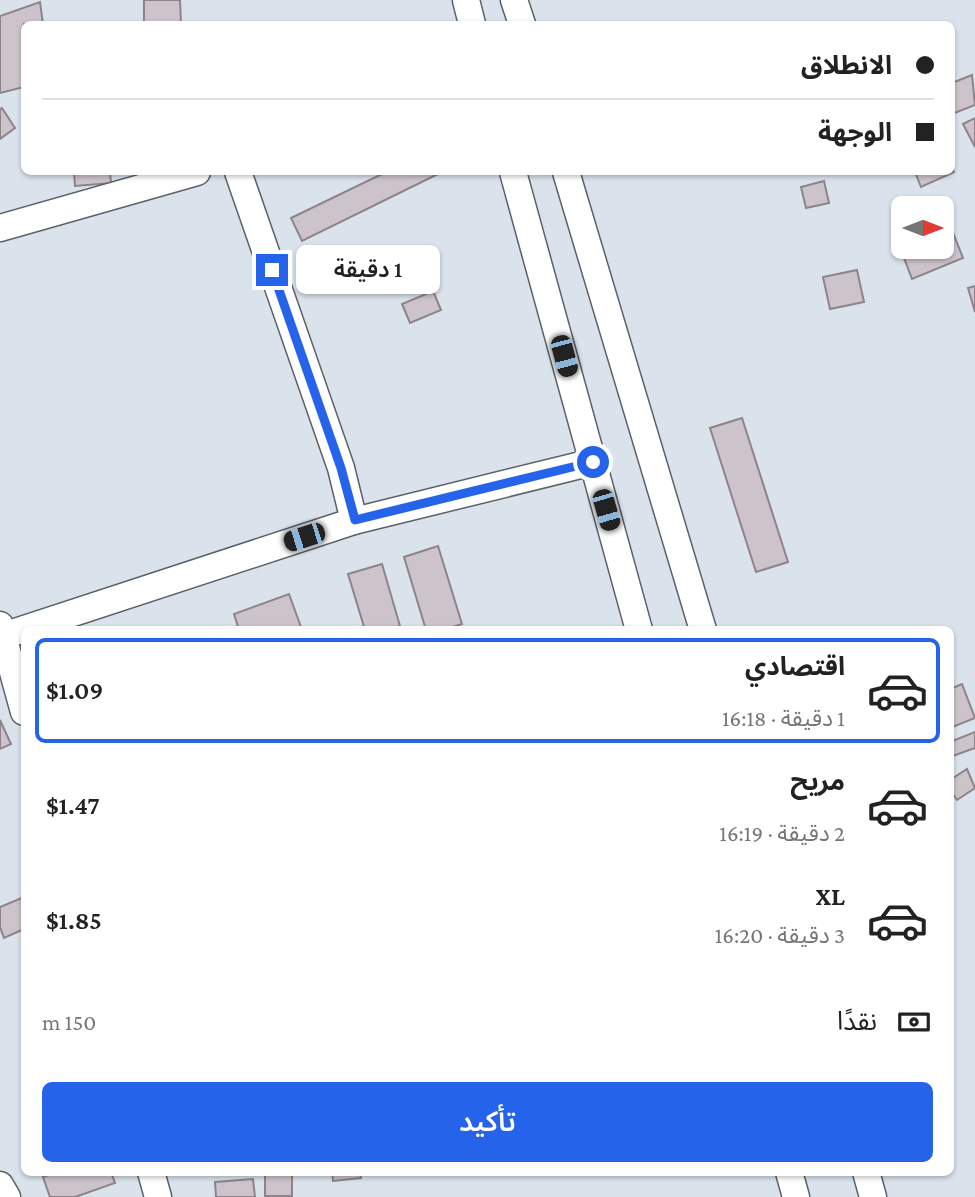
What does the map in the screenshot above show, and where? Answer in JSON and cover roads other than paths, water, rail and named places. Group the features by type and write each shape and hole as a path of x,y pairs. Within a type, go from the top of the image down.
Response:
{"street":[{"path":"466,0 471,21"},
{"path":"514,0 521,21"},
{"path":"0,228 186,175"},
{"path":"239,175 341,468 355,520"},
{"path":"514,175 638,626"},
{"path":"567,175 702,626"},
{"path":"23,626 355,520 593,462"},
{"path":"21,627 1,633 21,702"},
{"path":"152,1176 158,1197"},
{"path":"790,1176 796,1197"},
{"path":"0,1185 7,1197"}]}
